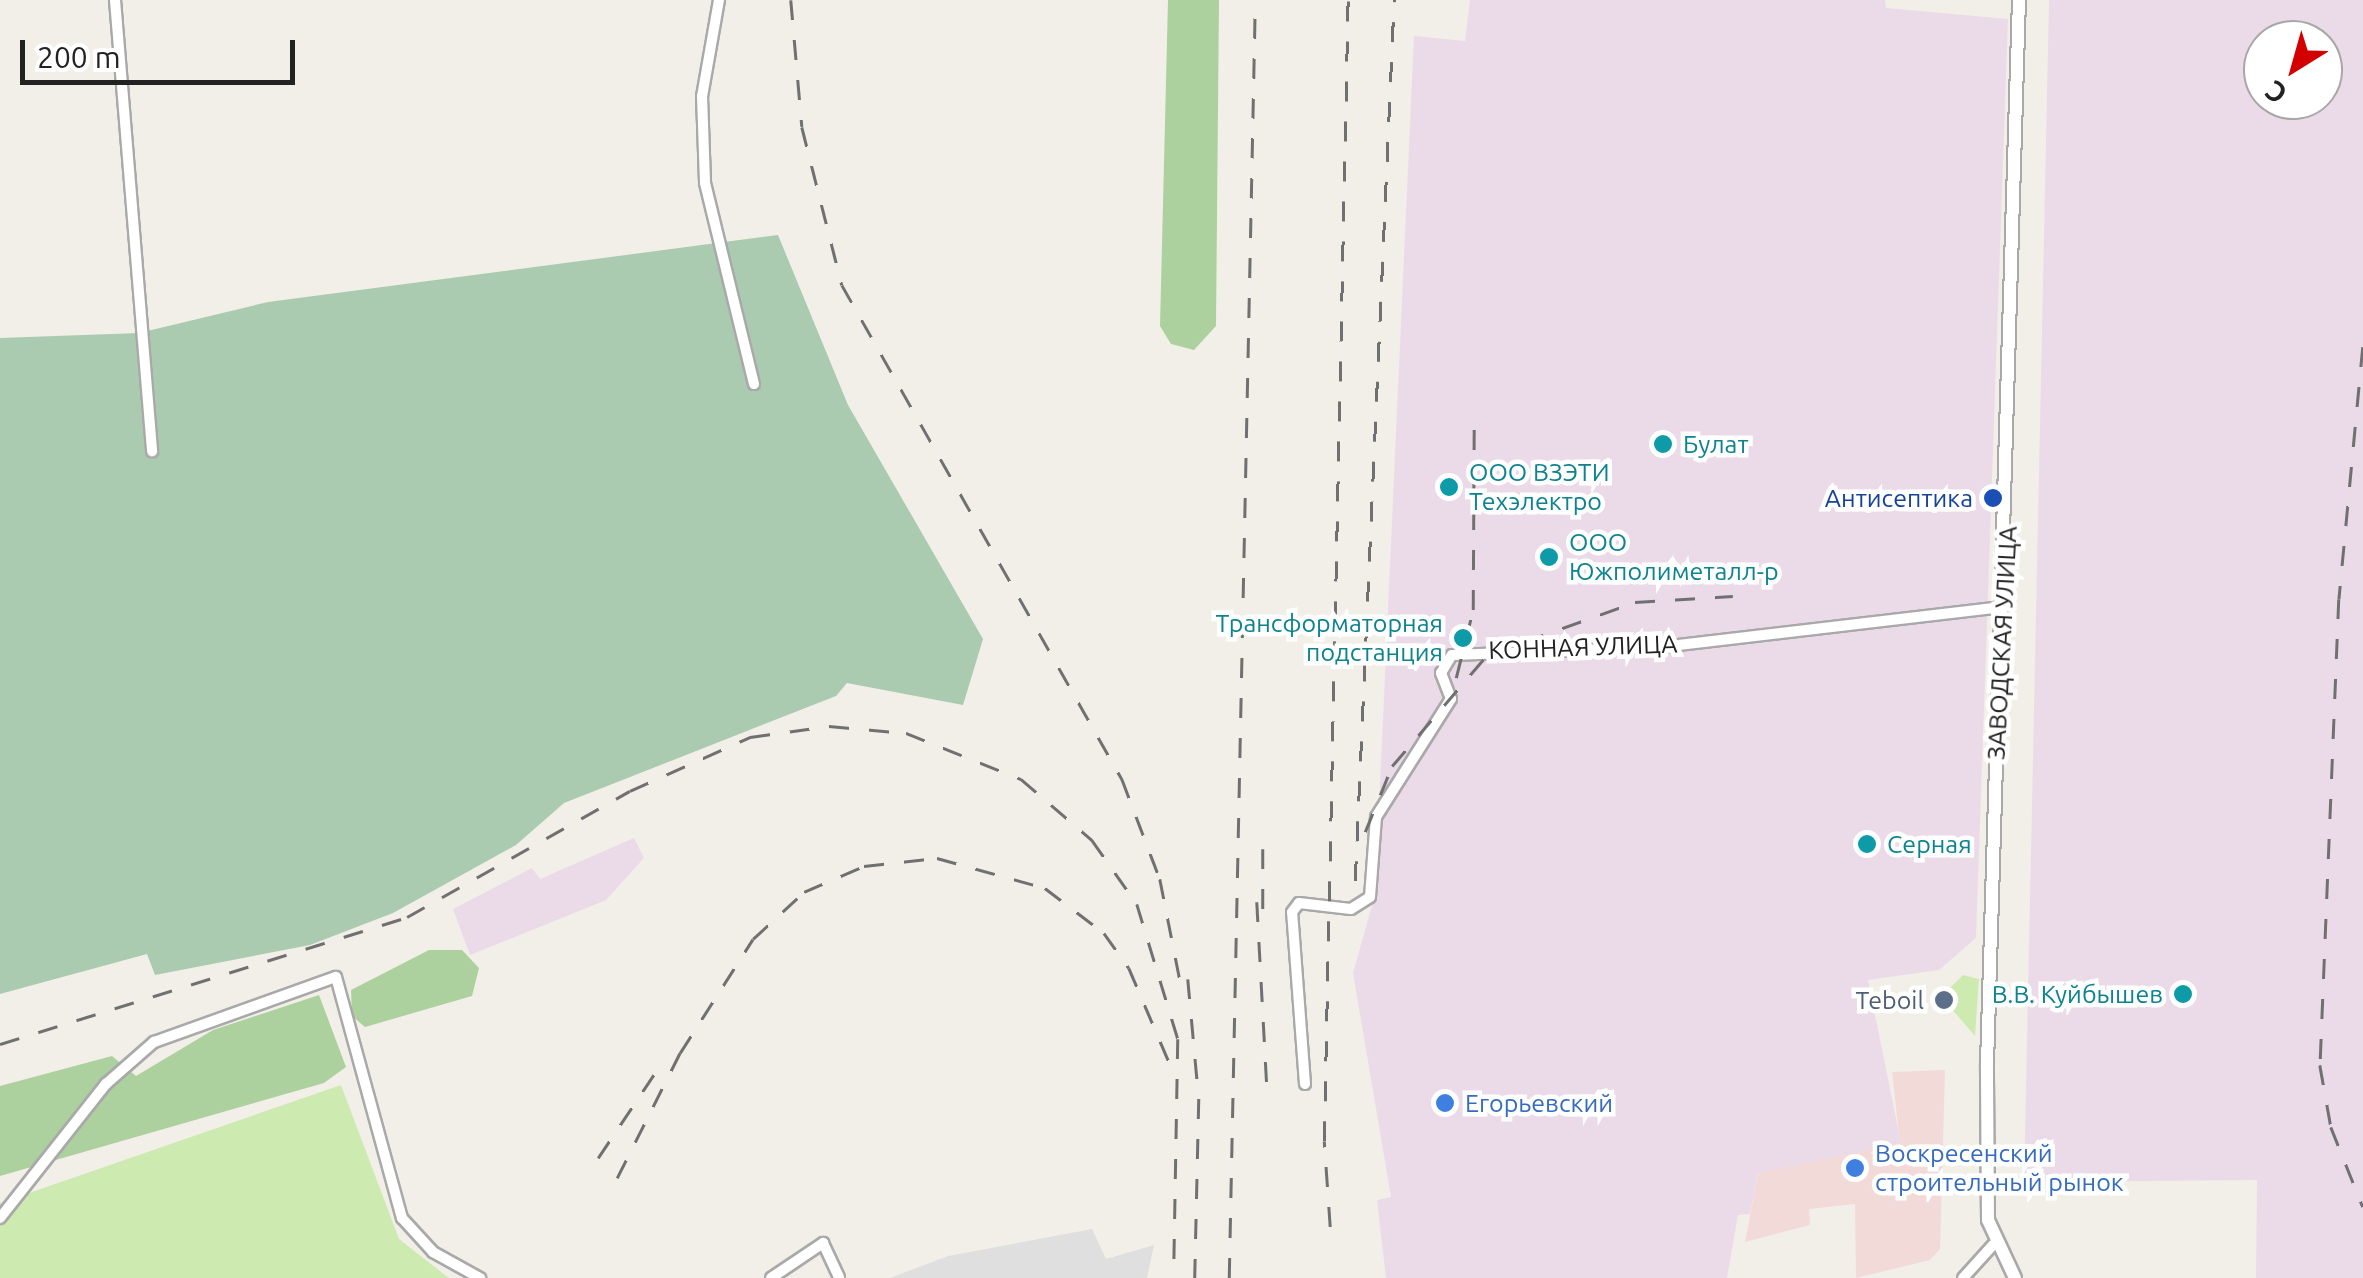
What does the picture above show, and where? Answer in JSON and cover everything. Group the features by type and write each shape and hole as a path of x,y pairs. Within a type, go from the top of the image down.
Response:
{"street":[{"path":"115,0 152,450"},
{"path":"720,0 702,96 706,183 754,384"},
{"name":"ЗАВОДСКАЯ УЛИЦА","path":"1993,1245 1989,973 2005,607 2019,0"},
{"name":"КОННАЯ УЛИЦА","path":"1305,1084 1292,912 1299,903 1351,909 1370,896 1376,817 1451,699 1440,673 1452,655 1662,647 2005,607"},
{"path":"0,1218 106,1084 154,1042 336,977 402,1218 433,1252 480,1278"},
{"path":"771,1278 823,1243 838,1278"},
{"path":"1962,1278 1993,1245 2015,1278"}],"shaded area":[{"path":"1470,0 1885,0 1886,8 2008,19 1976,938 1939,970 1868,980 1901,1143 1758,1173 1750,1214 1738,1215 1727,1278 1386,1278 1377,1200 1391,1197 1353,973 1375,895 1414,36 1465,41"},
{"path":"2049,0 2363,0 2363,1278 2256,1278 2257,1180 2024,1182"},
{"path":"634,838 644,858 606,900 470,955 453,909 532,868 540,879"},
{"name":"Воскресенский строительный рынок","path":"1945,1070 1940,1249 1930,1260 1856,1278 1855,1204 1809,1209 1810,1225 1745,1242 1758,1174 1777,1162 1900,1143 1892,1072"},
{"path":"1092,1229 1106,1259 1154,1245 1147,1278 890,1278 948,1256"}],"green space":[{"path":"1168,0 1219,0 1216,326 1194,350 1171,344 1160,326"},
{"path":"778,235 848,405 983,639 963,705 847,683 836,696 564,803 516,845 393,913 310,945 155,975 147,954 0,994 0,338 139,333 268,302"},
{"path":"429,950 462,950 479,968 472,996 365,1027 352,1016 351,990"},
{"path":"1963,975 1979,979 1975,1036 1950,1007 1949,989"},
{"path":"319,995 346,1067 324,1083 0,1176 0,1086 112,1056 136,1076 213,1030"},
{"path":"341,1085 399,1239 449,1278 0,1278 0,1203"}],"railway":[{"path":"791,0 802,127 842,285 1122,779 1160,879 1183,995"},
{"path":"1229,1278 1255,0"},
{"path":"1330,1227 1324,1141 1348,0"},
{"path":"1355,881 1394,0"},
{"path":"2363,347 2339,599 2320,1065 2331,1127 2363,1207"},
{"path":"1456,678 1473,610 1474,427"},
{"path":"1365,832 1392,766 1487,655 1635,602 1733,596"},
{"path":"0,1044 407,917 630,791 750,737 829,726 906,733 1021,779 1092,840 1137,904 1178,1039 1174,1278"},
{"path":"1263,849 1263,916"},
{"path":"617,1178 680,1053 753,939 804,892 864,866 937,858 1045,888 1104,933 1129,968 1169,1062"},
{"path":"1257,902 1267,1088"},
{"path":"1188,979 1199,1099 1195,1278"},
{"path":"598,1158 665,1058"}],"place":[{"name":"Булат","path":"1663,444"},
{"name":"ООО ВЗЭТИ Техэлектро","path":"1449,487"},
{"name":"Антисептика","path":"1993,498"},
{"name":"ООО Южполиметалл-р","path":"1549,557"},
{"name":"Трансформаторная подстанция","path":"1463,638"},
{"name":"Серная","path":"1867,844"},
{"name":"В.В. Куйбышев","path":"2183,994"},
{"name":"Teboil","path":"1944,1000"},
{"name":"Егорьевский","path":"1445,1103"},
{"name":"Воскресенский строительный рынок","path":"1855,1168"}]}
